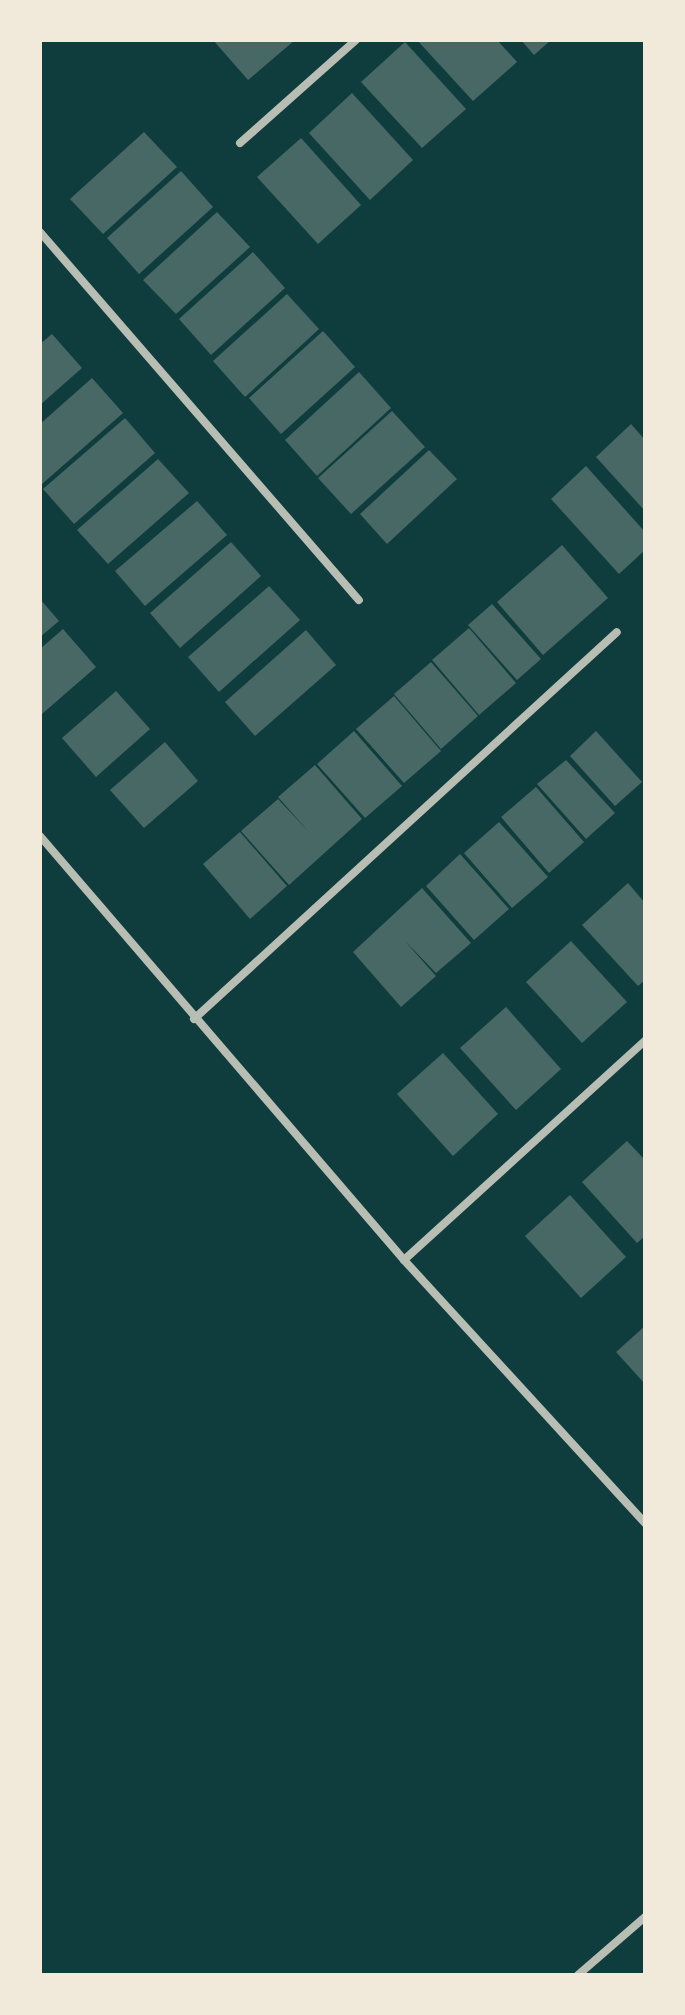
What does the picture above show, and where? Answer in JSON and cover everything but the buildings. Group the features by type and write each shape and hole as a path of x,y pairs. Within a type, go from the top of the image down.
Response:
{"street":[{"path":"240,143 356,40"},
{"path":"40,232 359,600"},
{"path":"194,1019 617,632"},
{"path":"40,836 404,1260 645,1523"},
{"path":"404,1260 645,1041"},
{"path":"578,1975 645,1917"}]}
